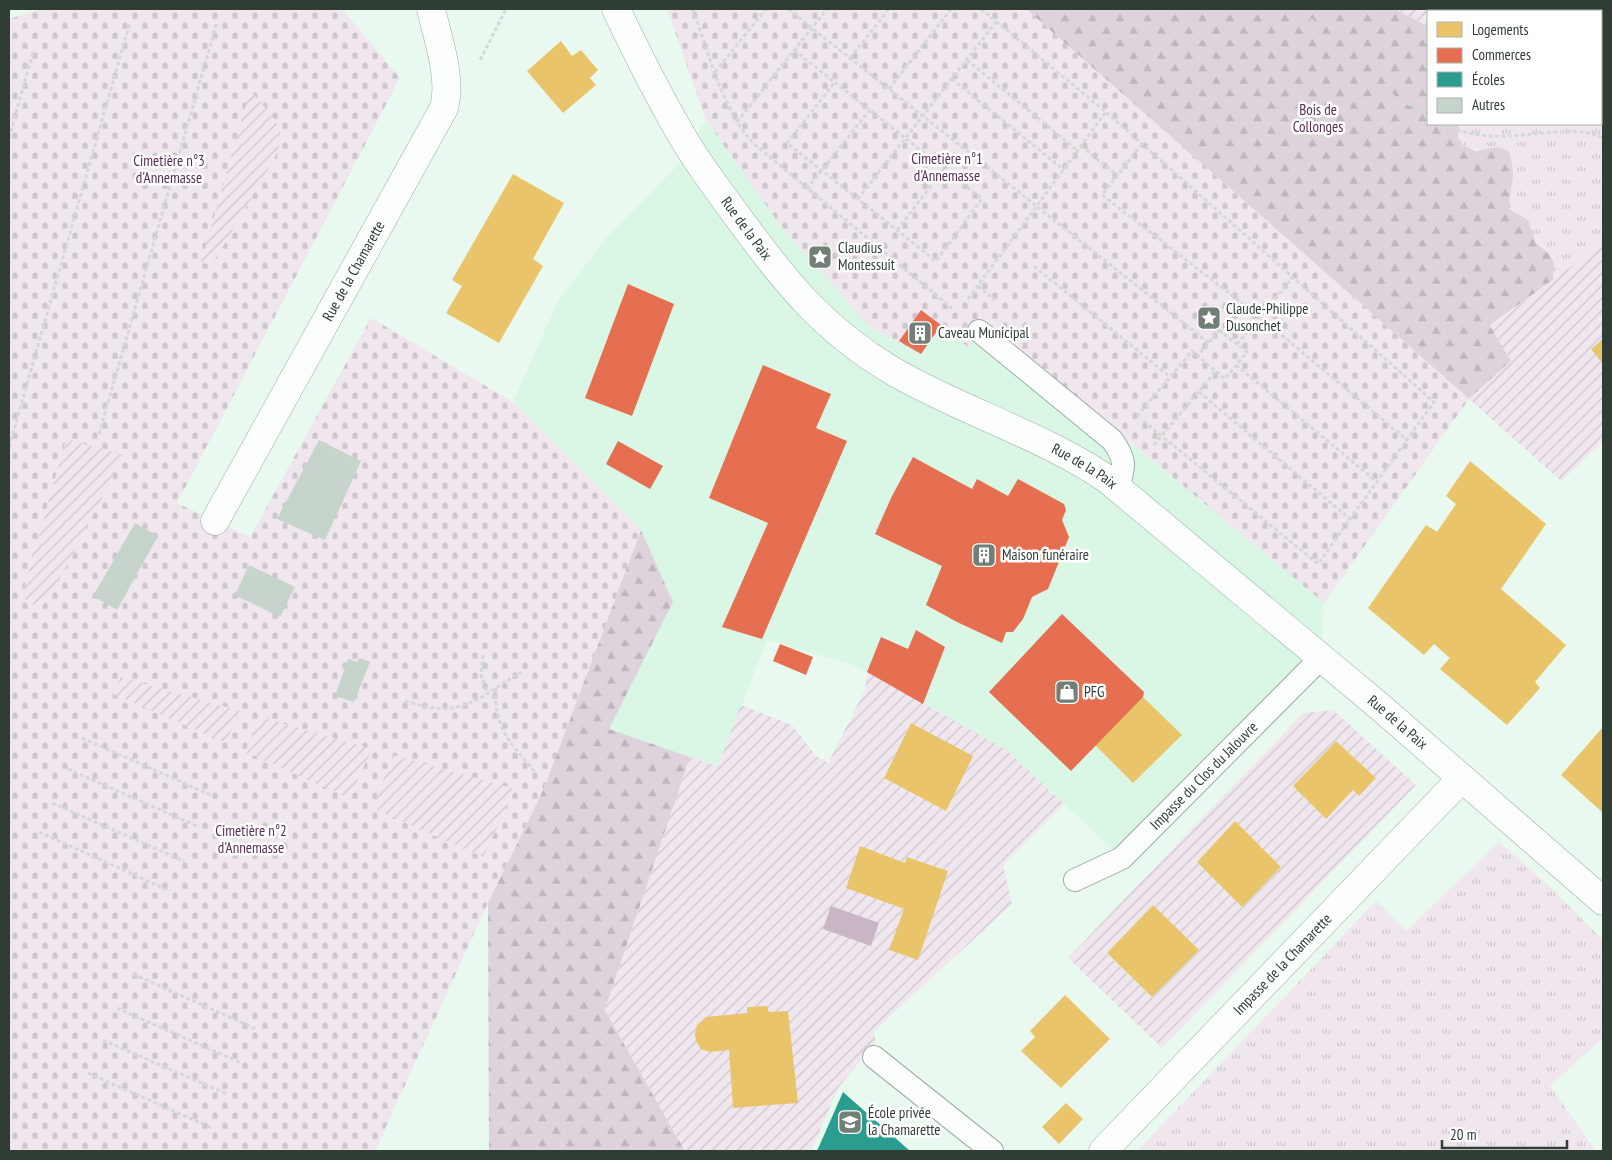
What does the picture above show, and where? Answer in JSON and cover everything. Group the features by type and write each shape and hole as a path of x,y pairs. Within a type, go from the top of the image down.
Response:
{"street":[{"name":"Rue de la Chamarette","path":"215,521 444,108 447,93 446,78 431,9"},
{"name":"Rue de la Paix","path":"616,9 665,107 698,161 769,260 818,316 846,340 890,369 1094,470 1321,658 1603,901"},
{"name":"Impasse de la Chamarette","path":"1103,1151 1462,778"}],"lane":[{"path":"979,331 1112,440 1121,453 1124,466 1118,488"},
{"name":"Impasse du Clos du Jalouvre","path":"1075,880 1122,858 1321,658"},
{"path":"874,1057 992,1151"}],"path":[{"path":"477,67 506,9"},
{"path":"693,9 727,102 737,122 753,143 979,331"},
{"path":"695,15 700,9"},
{"path":"716,72 766,9"},
{"path":"788,9 1209,343"},
{"path":"737,122 827,9"},
{"path":"850,58 889,9"},
{"path":"889,88 951,9"},
{"path":"981,9 1106,112 1434,402 1318,564 1129,410"},
{"path":"1303,9 1338,54 1350,66 1374,84 1427,113"},
{"path":"9,447 130,22"},
{"path":"100,434 217,22"},
{"path":"858,199 996,22"},
{"path":"794,50 835,82 982,199 936,261 787,143 835,82"},
{"path":"9,138 34,52"},
{"path":"967,60 1078,151"},
{"path":"952,79 1064,170"},
{"path":"807,189 870,110"},
{"path":"957,313 1106,112"},
{"path":"1447,125 1464,133 1479,136 1494,137 1576,131 1603,138"},
{"path":"1142,144 1102,195 1260,317 1407,440"},
{"path":"1081,146 1118,176"},
{"path":"897,230 944,169"},
{"path":"1034,266 1170,376"},
{"path":"1237,344 1293,277"},
{"path":"978,286 1001,304"},
{"path":"1137,416 1192,351 1225,379 1247,352 1219,330 1198,356"},
{"path":"1236,365 1377,482"},
{"path":"1118,488 1216,371"},
{"path":"1199,392 1350,519"},
{"path":"484,655 481,675 487,693"},
{"path":"406,701 424,707 449,710 465,705 521,672"},
{"path":"496,687 496,709 504,734 536,773"},
{"path":"82,738 213,796"},
{"path":"68,769 199,827"},
{"path":"52,803 184,861"},
{"path":"39,832 170,891"},
{"path":"133,974 256,1029"},
{"path":"117,1008 241,1063"},
{"path":"103,1040 227,1094"},
{"path":"88,1073 212,1128"}],"shaded area":[{"path":"706,120 780,225 869,326 921,353 941,325 984,321 1324,603 1321,658 1122,858 1005,749 853,665 767,640 718,766 608,729 673,602 641,530 513,402 558,301 606,238 676,167"},
{"path":"831,906 879,923 871,946 823,929"}],"green space":[{"name":"Cimetière n°2 d'Annemasse","path":"40,9 342,9 400,78 177,503 250,537 371,318 513,402 641,530 544,788 488,903 375,1151 9,1151 9,19"},
{"name":"Cimetière n°1 d'Annemasse","path":"667,9 1026,9 1469,399 1324,603 985,321 969,348 941,325 921,354 869,326 780,225 706,120"},
{"name":"Bois de Collonges","path":"1026,9 1395,9 1427,25 1427,125 1458,125 1458,137 1462,145 1476,151 1498,147 1509,151 1513,176 1509,209 1528,220 1536,243 1549,254 1554,263 1553,280 1490,325 1511,361 1469,399"},
{"path":"1395,9 1603,9 1603,114 1602,10 1427,10 1427,25"},
{"path":"250,90 268,111 279,128 280,140 278,149 217,257 208,264 201,263"},
{"path":"1603,114 1603,243 1553,280 1554,263 1536,243 1528,220 1509,209 1509,195 1513,177 1498,148 1474,149 1464,146 1460,142 1458,125 1602,125"},
{"path":"1603,243 1603,339 1591,349 1603,364 1603,442 1561,481 1469,399 1511,361 1490,326"},
{"path":"66,439 124,455 49,599 42,606 35,605 25,599 23,592"},
{"path":"641,530 673,602 609,729 690,757 605,1010 685,1151 489,1151 488,903 544,788"},
{"path":"867,672 1005,749 1064,804 1003,865 1012,904 874,1031 876,1043 838,1088 811,1151 685,1151 605,1010 690,757 718,766 741,705 792,725 816,756 828,763 865,690","holes":["911,723 972,756 946,811 884,778","860,847 905,863 908,857 948,871 904,909 846,888"]},
{"path":"121,677 240,711 226,743 113,694"},
{"path":"1333,710 1416,785 1162,1048 1068,958 1303,713","holes":["1336,741 1376,778 1359,796 1353,790 1326,819 1293,786","1235,821 1281,867 1242,907 1197,862","1153,905 1199,950 1152,997 1107,954"]},
{"path":"260,717 372,749 349,798 245,752"},
{"path":"393,755 515,789 483,857 372,808"},
{"path":"1499,842 1546,883 1603,940 1603,1038 1550,1086 1596,1151 1137,1151 1376,901 1406,931"}],"building: Logements":[{"path":"561,41 572,56 581,50 598,70 590,78 596,85 563,113 527,71"},
{"path":"513,174 564,203 533,259 543,266 499,343 446,313 462,286 452,280"},
{"path":"1603,339 1603,364 1591,349"},
{"path":"1470,461 1546,524 1501,589 1566,645 1535,682 1540,688 1507,725 1440,669 1450,658 1434,644 1424,655 1368,608 1426,525 1437,532 1456,504 1446,496"},
{"path":"1143,697 1182,735 1133,783 1095,745"},
{"path":"911,723 973,756 946,811 884,778"},
{"path":"1603,727 1603,813 1561,775"},
{"path":"1336,741 1376,778 1359,796 1353,790 1326,819 1293,786"},
{"path":"1235,821 1281,867 1242,907 1197,862"},
{"path":"860,846 905,863 907,857 948,871 918,960 889,950 904,909 846,888"},
{"path":"1153,905 1199,950 1152,997 1107,953"},
{"path":"1065,995 1110,1039 1061,1088 1021,1051 1035,1037 1030,1031"},
{"path":"767,1006 769,1012 788,1011 798,1103 733,1108 729,1050 710,1052 701,1049 696,1041 697,1025 706,1017 747,1013 747,1007"},
{"path":"1066,1103 1083,1119 1059,1144 1042,1127"}],"building: Commerces":[{"path":"628,284 674,304 632,416 585,398"},
{"name":"Caveau Municipal","path":"921,310 941,325 921,354 899,341"},
{"path":"763,365 831,394 816,428 847,441 762,639 722,627 768,523 709,498"},
{"path":"618,441 663,466 650,489 606,464"},
{"name":"Maison funéraire","path":"913,457 972,489 977,479 1008,496 1018,479 1064,504 1066,510 1062,520 1069,537 1048,589 1032,597 1023,619 1013,632 1006,632 1002,643 926,605 942,566 875,534 892,496"},
{"name":"PFG","path":"1062,614 1144,692 1143,697 1071,771 989,692"},
{"path":"916,630 945,647 923,704 867,672 881,637 908,649"},
{"path":"780,644 813,657 806,675 773,661"}],"building: Écoles":[{"name":"École privée la Chamarette","path":"843,1092 910,1151 817,1151"}],"building: Autres":[{"path":"319,440 361,461 325,540 277,519"},
{"path":"135,523 158,536 117,610 93,596"},
{"path":"249,565 295,587 280,617 235,595"},
{"path":"360,658 370,662 354,702 335,696 348,659 357,662"}],"place":[{"name":"Claudius Montessuit","path":"820,257"},
{"name":"Claude-Philippe Dusonchet","path":"1209,318"},
{"name":"Caveau Municipal","path":"920,333"},
{"name":"Maison funéraire","path":"984,555"},
{"name":"PFG","path":"1067,692"},
{"name":"École privée la Chamarette","path":"850,1122"}],"park label":[{"name":"Cimetière n°3 d'Annemasse","path":"169,170"}]}
